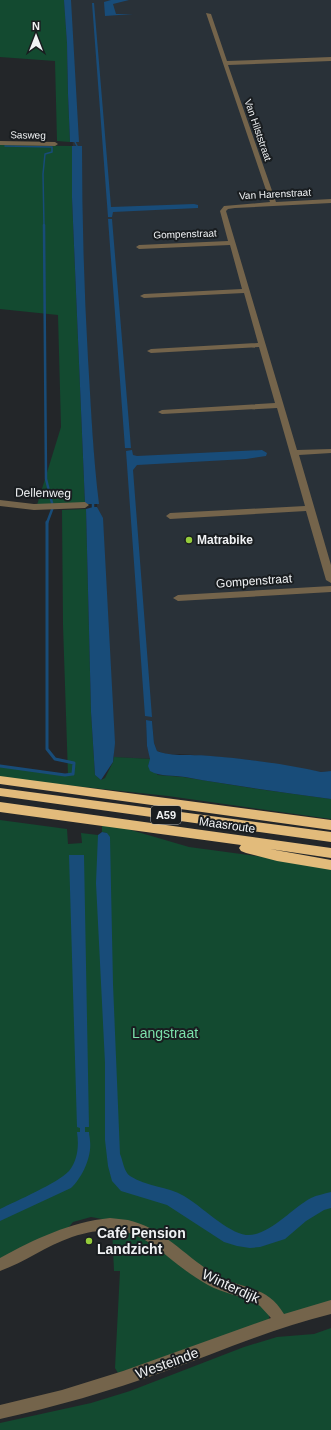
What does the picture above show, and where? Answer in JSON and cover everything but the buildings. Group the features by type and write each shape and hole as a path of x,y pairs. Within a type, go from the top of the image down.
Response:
{"highway":[{"name":"A59","path":"0,780 331,825"},
{"name":"Maasroute","path":"0,792 331,837"},
{"name":"Maasroute","path":"0,807 331,853"},
{"name":"A59","path":"178,832 277,856 331,865"}],"street":[{"name":"Van Hilststraat","path":"208,14 274,204"},
{"path":"225,63 331,59"},
{"name":"Sasweg","path":"0,143 55,144"},
{"name":"Van Harenstraat","path":"223,211 226,207 235,206 331,201"},
{"name":"Gompenstraat","path":"223,211 331,579"},
{"name":"Gompenstraat","path":"139,246 232,242"},
{"path":"144,296 246,291"},
{"path":"151,351 262,345"},
{"path":"162,412 280,405"},
{"path":"294,453 331,451"},
{"name":"Dellenweg","path":"0,503 46,506 85,505"},
{"path":"170,516 310,508"},
{"name":"Gompenstraat","path":"178,598 331,588"},
{"name":"Winterdijk","path":"0,1265 30,1249 75,1230 102,1224 126,1226 145,1232 214,1281 255,1295 272,1307 280,1322"},
{"name":"Westeinde","path":"0,1412 51,1401 112,1383 280,1322 331,1307"}],"shaded area":[{"path":"63,0 331,0 331,771 321,772 250,760 179,754 169,755 157,751 154,743 152,721 146,720 147,746 151,759 114,757"}],"green space":[{"path":"0,0 64,0 70,142 57,141 55,61 0,57"},
{"path":"0,145 72,146 72,198 85,504 37,505 61,427 58,315 0,309"},
{"path":"86,509 91,712 95,775 101,780 105,778 114,757 151,759 148,766 158,775 183,777 331,799 331,819 168,796 0,778 0,766 68,775 63,625 62,510"},
{"name":"Langstraat","path":"0,820 67,829 68,844 82,843 81,833 98,835 98,843 107,833 102,832 102,825 124,828 189,847 331,866 331,1301 285,1315 215,1279 125,1223 91,1217 73,1222 68,1228 0,1260"},
{"path":"112,1228 132,1233 264,1305 269,1315 269,1320 118,1373 115,1368 120,1271 114,1271"},
{"path":"331,1328 331,1430 0,1430 0,1423 91,1403 130,1391 244,1347 277,1337 314,1334"}],"water":[{"path":"64,0 71,0 79,142 70,142"},
{"path":"111,0 129,0 113,4 116,14 133,14 105,16 104,2"},
{"path":"92,3 94,3 111,207 194,204 198,205 198,208 113,212 112,217 108,217"},
{"path":"72,146 82,146 82,199 87,332 99,504 85,504 72,198"},
{"path":"108,219 112,219 131,448 125,448"},
{"path":"132,450 133,455 137,456 262,450 267,453 266,456 246,459 137,465 133,470 152,717 145,716 126,451"},
{"path":"97,507 103,518 115,743 113,762 101,780 95,775 91,712 86,509"},
{"path":"146,720 152,721 154,743 157,751 162,753 176,755 205,755 280,764 321,772 331,771 331,799 154,773 150,771 148,766 150,759 147,746"},
{"path":"102,832 107,833 110,837 113,984 120,1154 125,1169 130,1176 136,1180 171,1190 184,1196 223,1224 239,1233 246,1235 254,1234 271,1227 311,1198 331,1192 331,1208 324,1210 306,1221 285,1239 260,1247 250,1248 224,1242 167,1205 121,1191 112,1181 108,1166 105,1140 105,1063 96,883 98,835"},
{"path":"69,855 84,855 89,1127 85,1127 85,1132 89,1132 90,1140 88,1160 79,1179 71,1188 0,1221 0,1209 26,1197 64,1176 72,1167 77,1152 77,1132 80,1132 80,1128 77,1127"}],"waterway":[{"path":"75,142 77,146"},
{"path":"5,146 52,147 52,152 45,154 43,174 44,226"},
{"path":"44,225 46,479 53,507 47,523"},
{"path":"0,766 65,775 73,774 74,763 55,759 47,749 47,523"}],"place":[{"name":"Matrabike","path":"189,540"},
{"name":"Café Pension Landzicht","path":"89,1241"}]}
